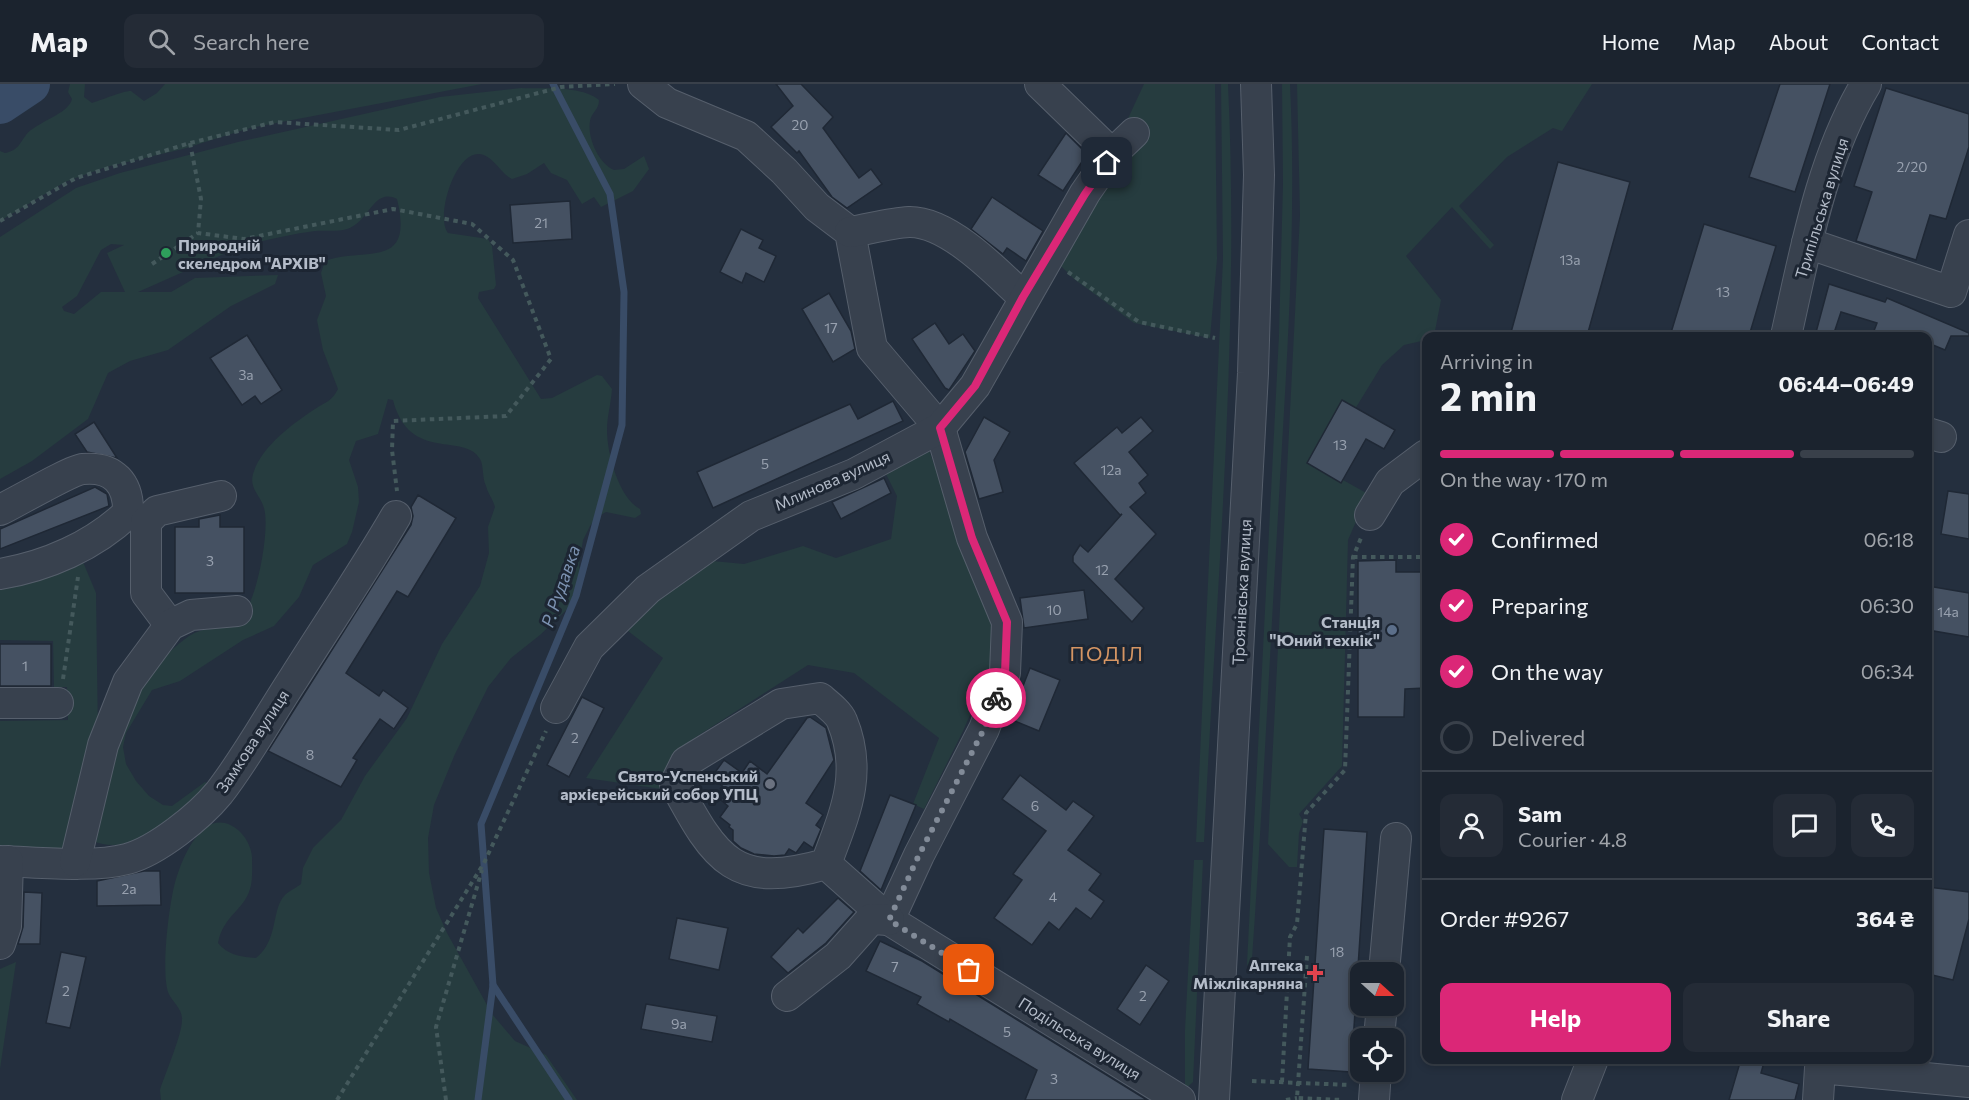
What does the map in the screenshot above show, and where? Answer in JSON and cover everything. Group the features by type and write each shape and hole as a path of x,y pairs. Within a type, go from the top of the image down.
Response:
{"street":[{"path":"643,84 667,103 746,136 784,171 817,207 850,232 872,348 940,428 972,538 1007,622 1005,673 984,729 919,855 889,920 871,920 838,956 787,996"},
{"path":"1041,84 1112,154"},
{"name":"Троянівська вулиця","path":"1214,1100 1253,373 1259,175 1256,84"},
{"name":"Трипільська вулиця","path":"1787,332 1807,243 1833,157 1866,84"},
{"name":"Млинова вулиця","path":"556,708 589,648 648,589 751,516 854,474 940,428 975,386 1023,297 1112,154 1134,133"},
{"path":"850,232 911,222 939,230 984,260 1023,297"},
{"path":"1807,243 1951,292 1969,235"},
{"path":"1370,515 1390,482 1422,458"},
{"path":"0,510 82,469 108,472 123,482 128,497 128,513 111,528 81,546 48,561 0,574"},
{"path":"170,625 146,593 146,522 157,511 221,495"},
{"name":"Замкова вулиця","path":"4,861 106,863 129,858 148,850 196,816 218,794 361,576 396,516"},
{"path":"75,862 103,745 128,682 170,625 191,615 237,611"},
{"path":"820,698 842,719 852,766 852,794 826,864 780,873 751,873 723,859 693,819 675,784 686,762 781,704 820,698"},
{"path":"0,703 58,703"},
{"path":"1385,962 1396,838"},
{"path":"0,944 6,926 4,861"},
{"name":"Подільська вулиця","path":"826,864 889,920 1180,1100"},
{"path":"1577,1100 1591,1064"},
{"path":"1818,1100 1820,1068 1969,1082"}],"path":[{"path":"0,221 76,178 190,142 275,122 399,130 561,87 615,84"},
{"path":"190,142 201,199 198,233"},
{"path":"152,264 198,233 244,239 393,209 472,224 513,260 551,359 506,416 393,421 392,450 399,505 396,516"},
{"path":"1046,260 1070,273 1139,322 1215,338"},
{"path":"1282,1082 1290,937 1297,924 1306,813 1346,770 1353,557 1370,515"},
{"path":"58,703 66,667 81,546"},
{"path":"1353,557 1422,557"},
{"path":"337,1100 484,863 556,708"},
{"path":"446,1100 436,1027 484,863"},
{"path":"1297,1098 1307,956"},
{"path":"1252,1081 1375,1085"},
{"path":"1286,1100 1297,1098 1340,1100"}],"green space":[{"path":"70,84 85,84 84,97 92,103 131,91 144,101 157,93 165,84 482,84 250,128 183,149 106,167 65,182 0,221 0,151 5,153 13,150 31,130 65,109 72,99 68,92"},
{"path":"1144,84 1215,84 1217,259 1210,338 1134,323 1074,279 1060,265"},
{"path":"1221,84 1228,84 1231,179 1229,368 1204,842 1196,842 1223,259"},
{"path":"1282,84 1290,84 1292,138 1290,300 1251,973 1247,964 1279,335 1283,184"},
{"path":"1297,84 1592,84 1562,131 1553,128 1507,157 1459,206 1494,245 1490,249 1452,207 1406,256 1441,300 1435,332 1422,332 1422,341 1404,345 1382,365 1325,458 1327,471 1368,494 1348,540 1342,766 1299,814 1303,821 1299,833 1297,867 1289,867 1268,844 1300,215"},
{"path":"521,88 572,90 591,95 599,100 591,118 590,135 599,156 614,170 624,169 644,156 649,169 633,191 601,207 594,197 582,204 567,180 551,173 544,163 527,174 512,179 488,157 479,154 470,156 455,174 444,214 448,233 488,239 492,246 496,285 494,289 479,292 478,298 541,399 552,398 597,375 602,376 612,389 607,430 609,451 620,485 640,509 641,514 635,518 606,512 597,517 590,526 583,540 579,566 583,581 579,598 540,635 511,658 488,687 455,754 434,805 428,838 429,873 436,908 447,933 492,1014 515,1041 546,1055 577,1100 161,1100 160,1090 182,1020 181,1012 168,992 165,968 173,890 187,851 205,828 221,822 236,828 247,841 252,857 250,889 224,926 218,943 230,953 256,958 263,951 272,934 281,901 301,884 303,868 313,848 341,820 365,776 407,718 442,644 480,586 489,553 488,527 495,507 485,483 480,459 473,451 437,443 411,432 401,420 393,400 388,399 378,434 356,441 349,460 358,487 359,502 347,544 313,565 299,597 274,626 243,640 180,681 152,690 126,733 123,747 126,764 136,781 149,796 163,805 172,806 205,782 208,784 205,796 166,824 137,840 108,845 93,841 112,756 133,702 148,677 166,655 189,636 242,615 250,601 259,575 265,530 263,504 252,479 257,464 278,437 328,401 338,389 323,350 317,320 326,296 321,273 325,261 382,252 392,247 399,237 401,222 397,199 382,198 361,220 347,229 304,233 225,250 226,253 138,292 171,292 195,278 278,275 275,284 231,306 168,350 130,361 108,373 88,419 32,461 0,479 0,237 76,188 120,173 238,142 440,97","holes":["111,244 124,245 107,253 125,292 101,292 74,314 64,311 62,307 77,296 101,250"]},
{"path":"927,445 992,623 990,669 963,731 924,809 913,804 939,738 854,673 808,665 693,739 668,790 586,778 663,658 628,631 656,597 702,560 744,564 803,546 836,558 891,539 897,496 883,468"},
{"path":"78,559 83,562 96,593 98,737 68,846 58,850 0,851 0,721 68,720 67,687 54,687 53,641 0,640 0,582"},
{"path":"1194,860 1203,860 1193,1082 1185,1089 1185,1030"},
{"path":"16,962 0,1069 0,969"}],"building":[{"path":"776,84 801,84 833,117 823,128 859,178 871,169 882,184 847,208 832,197 799,151 797,153 771,127 793,106"},
{"path":"1780,84 1830,84 1795,192 1749,177"},
{"path":"1886,88 1969,114 1969,147 1946,219 1930,215 1916,260 1856,241 1872,192 1854,186"},
{"path":"1066,133 1087,154 1063,191 1038,175"},
{"path":"1558,162 1630,182 1588,332 1511,332"},
{"path":"992,197 1043,231 1026,261 1007,248 1003,254 971,229"},
{"path":"570,201 572,239 513,243 510,205"},
{"path":"1704,224 1776,246 1750,332 1671,332"},
{"path":"741,229 763,240 759,248 776,256 764,282 746,273 742,283 720,272"},
{"path":"1829,284 1885,302 1887,298 1969,333 1969,336 1951,336 1945,350 1932,345 1932,332 1874,332 1877,323 1841,312 1834,332 1816,332"},
{"path":"829,293 851,331 855,349 833,362 802,309"},
{"path":"935,323 949,344 963,334 975,351 949,390 945,388 912,339"},
{"path":"247,335 282,390 261,404 255,396 242,405 210,358"},
{"path":"1342,400 1395,430 1384,449 1366,439 1341,483 1307,463"},
{"path":"893,401 903,421 713,508 697,472 850,404 858,419"},
{"path":"984,417 1010,432 994,460 1003,492 979,499 965,452"},
{"path":"1141,417 1153,431 1129,452 1148,475 1139,483 1146,493 1130,507 1156,534 1115,579 1144,608 1132,622 1073,562 1073,556 1080,545 1088,552 1122,514 1120,515 1074,463 1117,427 1122,433"},
{"path":"94,422 117,458 87,452 75,434"},
{"path":"884,478 891,493 841,519 832,502"},
{"path":"95,487 107,494 109,506 0,549 0,529"},
{"path":"1948,491 1969,494 1969,539 1941,534"},
{"path":"418,495 456,518 408,597 397,591 346,673 379,696 383,690 408,708 394,729 380,719 353,758 357,760 341,787 268,751 411,525 413,516 411,507"},
{"path":"220,515 220,527 244,527 244,593 175,593 175,527 199,527 199,519"},
{"name":"Станція \"Юний технік\"","path":"1396,560 1396,572 1422,572 1422,688 1405,689 1404,717 1358,717 1358,561"},
{"path":"1932,587 1969,593 1969,637 1932,631"},
{"path":"1084,590 1088,619 1024,628 1020,598"},
{"path":"0,644 51,644 51,686 0,686"},
{"path":"1030,668 1060,680 1039,731 1010,719"},
{"path":"582,697 604,708 569,777 547,765"},
{"name":"Свято-Успенський архієрейський собор УПЦ","path":"810,717 826,728 834,760 806,803 823,815 816,825 821,829 813,848 804,842 796,853 789,849 785,855 774,856 754,854 741,848 733,841 733,830 729,827 730,825 720,817 728,806 721,800 728,790 711,778 724,760 742,773 750,761 767,774"},
{"path":"1020,775 1066,810 1073,801 1094,816 1068,850 1101,874 1089,890 1104,901 1091,919 1076,908 1059,930 1049,922 1032,945 994,918 1022,880 1013,874 1046,831 1002,799"},
{"path":"890,795 916,805 881,890 860,871"},
{"path":"1324,829 1367,832 1358,962 1350,962 1350,1016 1355,1016 1354,1028 1350,1028 1350,1072 1308,1069"},
{"path":"144,871 160,871 161,905 97,906 97,881"},
{"path":"1932,887 1969,892 1969,919 1953,980 1932,975"},
{"path":"24,892 42,893 40,944 18,944 23,927"},
{"path":"838,898 854,912 826,943 788,973 771,957 798,928 803,933"},
{"path":"677,918 728,928 719,970 669,959"},
{"path":"880,941 922,961 1147,1100 1025,1100 1037,1070 950,1019 949,1022 917,1004 921,997 866,971"},
{"path":"61,952 86,957 70,1028 46,1023"},
{"path":"1146,965 1169,981 1140,1025 1117,1009"},
{"path":"646,1004 717,1016 712,1042 641,1029"},
{"path":"1740,1064 1764,1064 1761,1073 1799,1084 1795,1100 1729,1100"}],"waterway":[{"path":"0,104 30,84"},
{"name":"Р. Рудавка","path":"478,1100 493,985 481,824 576,596 622,425 624,292 610,194 553,84"},
{"path":"493,985 569,1100"}],"way so far":[{"path":"969,970 889,920 919,855 984,729 996,698"}],"place":[{"name":"Природній скеледром \"АРХІВ\"","path":"166,253"},
{"name":"Станція \"Юний технік\"","path":"1392,630"},
{"name":"Свято-Успенський архієрейський собор УПЦ","path":"770,784"},
{"name":"Аптека Міжлікарняна","path":"1315,973"}],"district":[{"name":"ПОДІЛ","path":"1107,653"}],"route":[{"path":"996,698 1005,673 1007,622 972,538 940,428 975,386 1023,297 1085,194 1107,163"}]}
